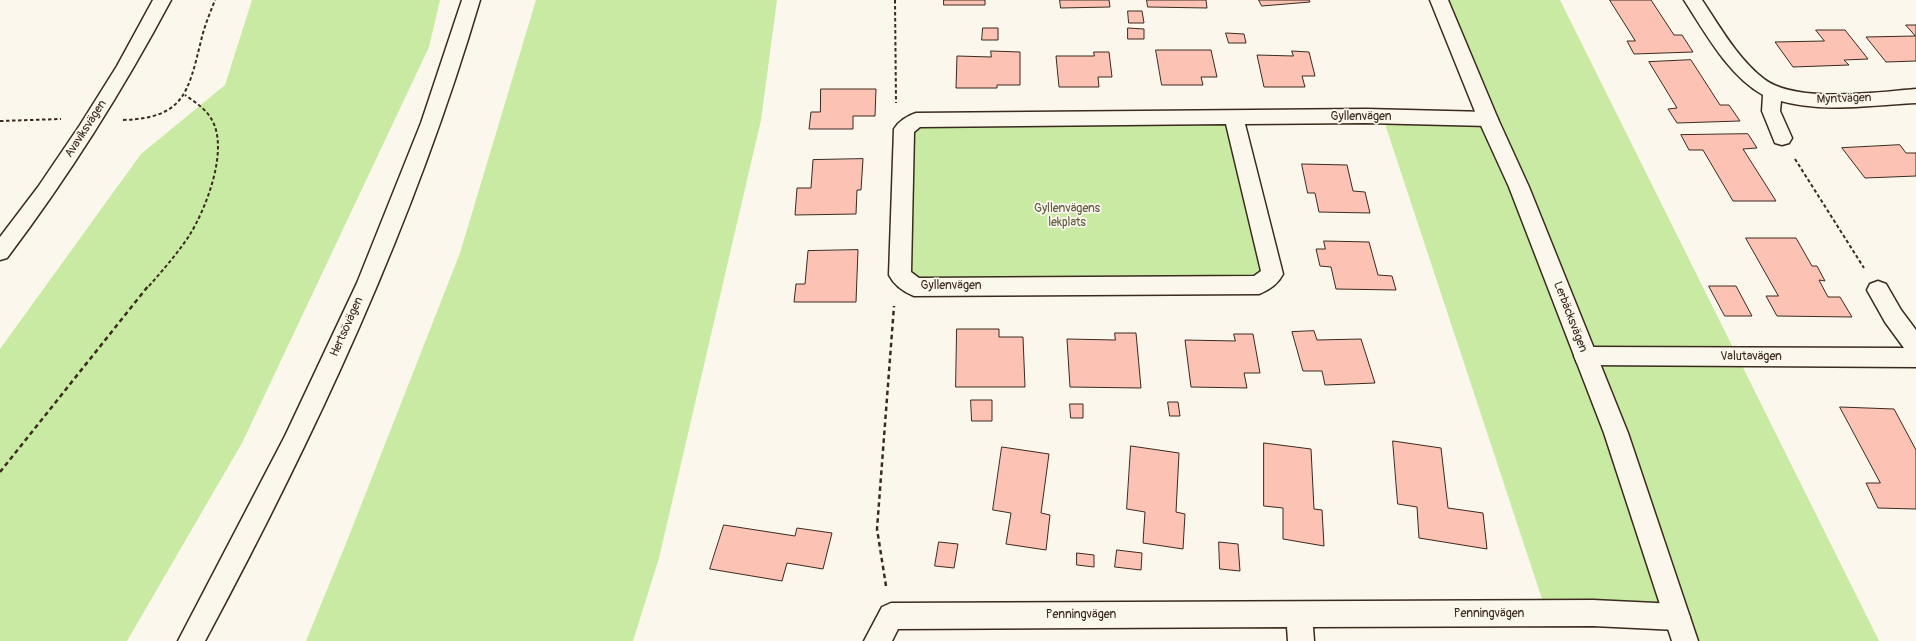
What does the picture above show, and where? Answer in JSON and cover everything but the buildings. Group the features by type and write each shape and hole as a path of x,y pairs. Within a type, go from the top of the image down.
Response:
{"street":[{"name":"Avaviksvägen","path":"0,252 57,173 113,88 162,0"},
{"name":"Hertsövägen","path":"191,641 235,560 310,412 379,258 423,151 472,0"},
{"name":"Lerbäcksvägen","path":"1439,0 1488,118 1519,187 1616,433 1681,629"},
{"name":"Myntvägen","path":"1693,0 1746,74 1759,85 1773,93 1796,99 1820,100 1916,96"},
{"path":"1773,93 1771,111 1782,138"},
{"name":"Gyllenvägen","path":"904,129 916,120 1366,116 1488,118"},
{"name":"Gyllenvägen","path":"900,275 914,287 1259,285 1272,274 1234,118"},
{"path":"900,275 904,129"},
{"path":"1878,290 1893,316 1916,347"},
{"name":"Valutavägen","path":"1585,356 1916,358"},
{"name":"Penningvägen","path":"891,616 1593,613 1681,629"},
{"path":"1300,615 1301,641"},
{"path":"877,641 891,616"}],"path":[{"path":"118,120 139,120 157,115 176,105 185,94 203,31 215,0"},
{"path":"895,0 895,101 904,129"},
{"path":"0,472 177,251 194,227 208,196 217,140 216,127 210,115 185,94"},
{"path":"0,121 63,119"},
{"path":"1782,138 1878,290"},
{"path":"891,616 877,530 891,318 900,275"}],"green space":[{"path":"252,0 440,0 429,47 242,443 127,641 0,641 0,349 141,154 225,85"},
{"path":"536,0 777,0 761,120 659,558 633,641 306,641 347,541 460,253"},
{"path":"1439,0 1560,0 1879,641 1686,641 1679,618 1547,614 1383,118 1487,120"},
{"name":"Gyllenvägens lekplats","path":"1235,120 1268,250 1259,285 919,288 900,277 904,129 918,121"}]}
